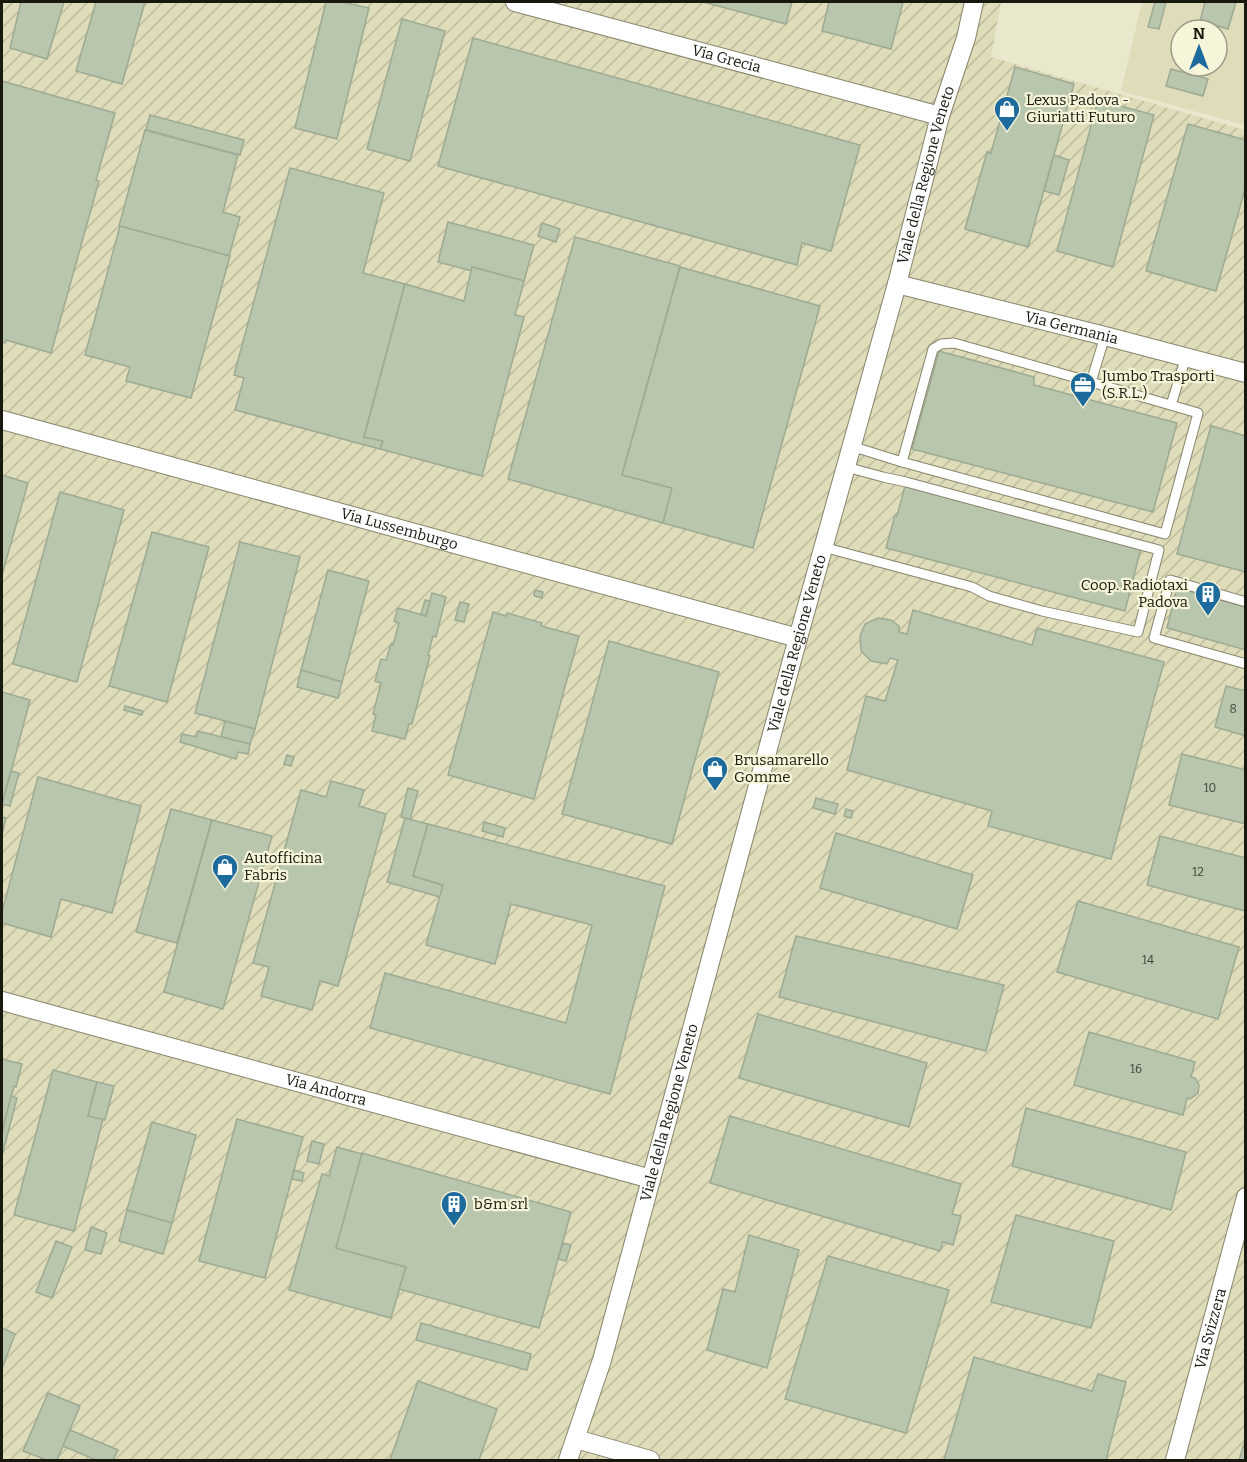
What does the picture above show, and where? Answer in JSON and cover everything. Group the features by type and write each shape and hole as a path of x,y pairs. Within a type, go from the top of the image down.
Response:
{"street":[{"name":"Via Grecia","path":"515,2 940,116"},
{"name":"Viale della Regione Veneto","path":"568,1461 602,1360 798,638 897,284 940,116 966,38 974,2"},
{"name":"Via Germania","path":"897,284 1245,373"},
{"name":"Via Lussemburgo","path":"2,420 798,638"},
{"name":"Via Andorra","path":"2,1000 651,1179"},
{"name":"Via Svizzera","path":"1175,1461 1245,1197"},
{"path":"576,1439 650,1461"}],"lane":[{"path":"1091,382 1105,336"},
{"path":"851,446 903,462 1165,534 1198,413 954,343 941,344 933,349 903,462"},
{"path":"1171,405 1186,357"},
{"path":"824,547 972,587 988,596 1041,611 1138,632 1159,550 846,467"},
{"path":"1245,602 1170,580 1154,638 1245,664"}],"shaded area":[{"path":"2,2 1001,2 991,57 1245,130 1245,1460 2,1460"},
{"path":"1142,2 1245,2 1245,125 1121,91"}],"building":[{"path":"21,2 64,2 47,59 10,48"},
{"path":"96,2 145,2 122,84 76,71"},
{"path":"326,2 342,2 369,8 337,139 295,128"},
{"path":"703,2 792,2 786,24"},
{"path":"829,2 903,2 891,49 822,31"},
{"path":"1155,2 1166,2 1159,29 1148,27"},
{"path":"1205,2 1236,2 1229,26 1229,18 1201,18"},
{"path":"402,19 445,31 410,161 367,149"},
{"path":"473,38 860,145 831,251 802,243 797,265 438,166"},
{"path":"1015,67 1074,84 1028,247 965,229 987,152 991,153"},
{"path":"1169,76 1169,78 1208,79 1203,96 1166,86"},
{"path":"2,81 115,113 96,180 99,181 51,353 6,340 5,343 2,342"},
{"path":"1098,100 1154,115 1113,267 1057,251"},
{"path":"150,115 244,140 240,155 146,130"},
{"path":"1188,124 1246,140 1246,186 1216,291 1146,271"},
{"path":"145,130 238,155 223,212 240,217 229,256 119,226"},
{"path":"1054,155 1069,160 1059,195 1044,191"},
{"path":"290,168 384,193 363,273 405,284 364,437 383,441 380,449 235,410 244,378 234,375"},
{"path":"448,222 534,245 524,281 472,267 472,271 438,262"},
{"path":"542,223 560,229 556,242 538,236"},
{"path":"120,226 230,256 191,398 126,381 130,367 85,355"},
{"path":"575,237 680,266 622,475 672,488 663,523 508,479"},
{"path":"472,267 524,281 515,315 524,317 482,476 380,449 383,441 364,437 405,284 464,301"},
{"path":"680,267 820,306 753,548 663,523 672,488 622,475"},
{"path":"939,351 1034,377 1034,385 1177,423 1153,512 912,449"},
{"path":"1211,425 1246,436 1246,572 1177,554"},
{"path":"2,475 28,483 2,575"},
{"path":"905,486 1141,548 1125,611 886,548"},
{"path":"60,492 124,510 77,682 13,664"},
{"path":"152,532 209,547 167,702 109,686"},
{"path":"240,542 300,557 255,729 195,713"},
{"path":"328,570 369,581 342,682 301,670"},
{"name":"Coop. Radiotaxi Padova","path":"1177,588 1246,607 1246,650 1167,628"},
{"path":"535,590 543,592 542,598 534,596"},
{"path":"432,593 446,597 436,637 433,636 412,724 409,724 405,739 372,731 376,715 373,714 381,683 375,681 381,659 386,660 391,644 393,645 399,623 394,621 398,608 426,616"},
{"path":"425,600 430,601 426,616 421,614"},
{"path":"460,602 469,604 464,622 455,620"},
{"path":"913,610 1032,645 1037,628 1164,662 1111,859 988,826 992,811 847,770 866,696 885,701 898,660 890,658 887,664 871,661 861,651 860,636 865,624 878,618 891,620 899,626 899,632 907,634"},
{"path":"493,612 506,616 507,613 542,623 541,626 579,636 534,799 448,775"},
{"path":"609,641 719,672 672,844 562,814"},
{"path":"301,670 342,682 338,698 297,687"},
{"path":"1226,686 1246,691 1246,736 1215,727"},
{"path":"2,692 30,700 2,806"},
{"path":"125,706 143,711 142,715 124,710"},
{"path":"225,721 255,729 250,744 221,737"},
{"path":"198,731 250,744 248,754 238,752 236,759 180,742 182,734 196,737"},
{"path":"1182,754 1246,770 1246,824 1169,805"},
{"path":"287,755 294,757 291,766 284,764"},
{"path":"11,771 19,773 10,806 2,804"},
{"path":"38,777 141,806 112,913 61,899 51,937 2,923 2,912"},
{"path":"331,781 364,790 359,806 386,814 338,986 320,981 312,1010 261,996 269,967 253,963 301,790 326,797"},
{"path":"408,788 418,791 410,820 401,817"},
{"path":"816,798 838,804 835,814 813,808"},
{"path":"171,809 212,820 177,943 136,932"},
{"path":"846,809 853,811 851,818 844,816"},
{"path":"2,817 6,818 2,835"},
{"path":"405,818 428,824 413,876 443,885 440,897 387,882"},
{"name":"Autofficina Fabris","path":"212,820 272,836 223,1009 164,992"},
{"path":"484,822 505,828 503,837 482,831"},
{"path":"428,824 665,886 610,1094 370,1028 385,973 566,1023 592,925 511,904 495,964 426,945 443,885 413,876"},
{"path":"836,833 973,875 957,929 820,888"},
{"path":"1160,836 1246,858 1245,911 1147,885"},
{"path":"1078,901 1239,947 1218,1019 1057,972"},
{"path":"796,936 1004,985 986,1051 779,997"},
{"path":"758,1014 927,1063 909,1127 739,1078"},
{"path":"1089,1032 1195,1062 1191,1077 1195,1078 1199,1085 1198,1093 1190,1099 1187,1098 1183,1115 1074,1085"},
{"path":"2,1059 22,1064 2,1133"},
{"path":"53,1070 97,1082 88,1116 103,1119 74,1231 14,1215"},
{"path":"97,1082 114,1086 105,1120 88,1116"},
{"path":"11,1096 17,1098 2,1156 2,1133"},
{"path":"1026,1108 1186,1152 1171,1210 1012,1166"},
{"path":"730,1116 961,1184 952,1214 961,1216 953,1245 943,1242 940,1251 710,1183"},
{"path":"237,1119 303,1137 265,1278 199,1261"},
{"path":"152,1122 196,1135 172,1223 127,1210"},
{"path":"312,1141 324,1144 319,1164 307,1161"},
{"path":"337,1147 362,1154 336,1248 406,1267 391,1318 289,1290 322,1174 329,1176"},
{"name":"b&m srl","path":"362,1153 571,1212 539,1328 399,1289 406,1267 336,1248"},
{"path":"294,1170 304,1173 302,1181 292,1179"},
{"path":"127,1210 172,1223 163,1254 119,1241"},
{"path":"1016,1215 1114,1241 1091,1328 991,1302"},
{"path":"91,1227 107,1233 101,1254 85,1250"},
{"path":"749,1235 799,1250 767,1368 707,1350 723,1289 735,1292"},
{"path":"56,1241 72,1247 52,1298 36,1292"},
{"path":"563,1243 571,1245 566,1261 558,1259"},
{"path":"828,1256 949,1290 906,1433 785,1399"},
{"path":"421,1323 531,1354 527,1370 416,1340"},
{"path":"2,1328 15,1334 2,1369"},
{"path":"974,1357 1092,1391 1098,1374 1126,1382 1106,1460 944,1460"},
{"path":"418,1381 497,1409 479,1460 390,1460"},
{"path":"48,1393 80,1406 57,1460 47,1460 23,1451"},
{"path":"70,1430 118,1450 113,1460 96,1460 63,1446"},
{"path":"1244,1444 1246,1444 1246,1460 1239,1460"}],"place":[{"name":"Lexus Padova - Giuriatti Futuro","path":"1007,132"},
{"name":"Jumbo Trasporti (S.R.L.)","path":"1083,408"},
{"name":"Coop. Radiotaxi Padova","path":"1208,617"},
{"name":"Brusamarello Gomme","path":"715,792"},
{"name":"Autofficina Fabris","path":"225,890"},
{"name":"b&m srl","path":"454,1227"}]}
